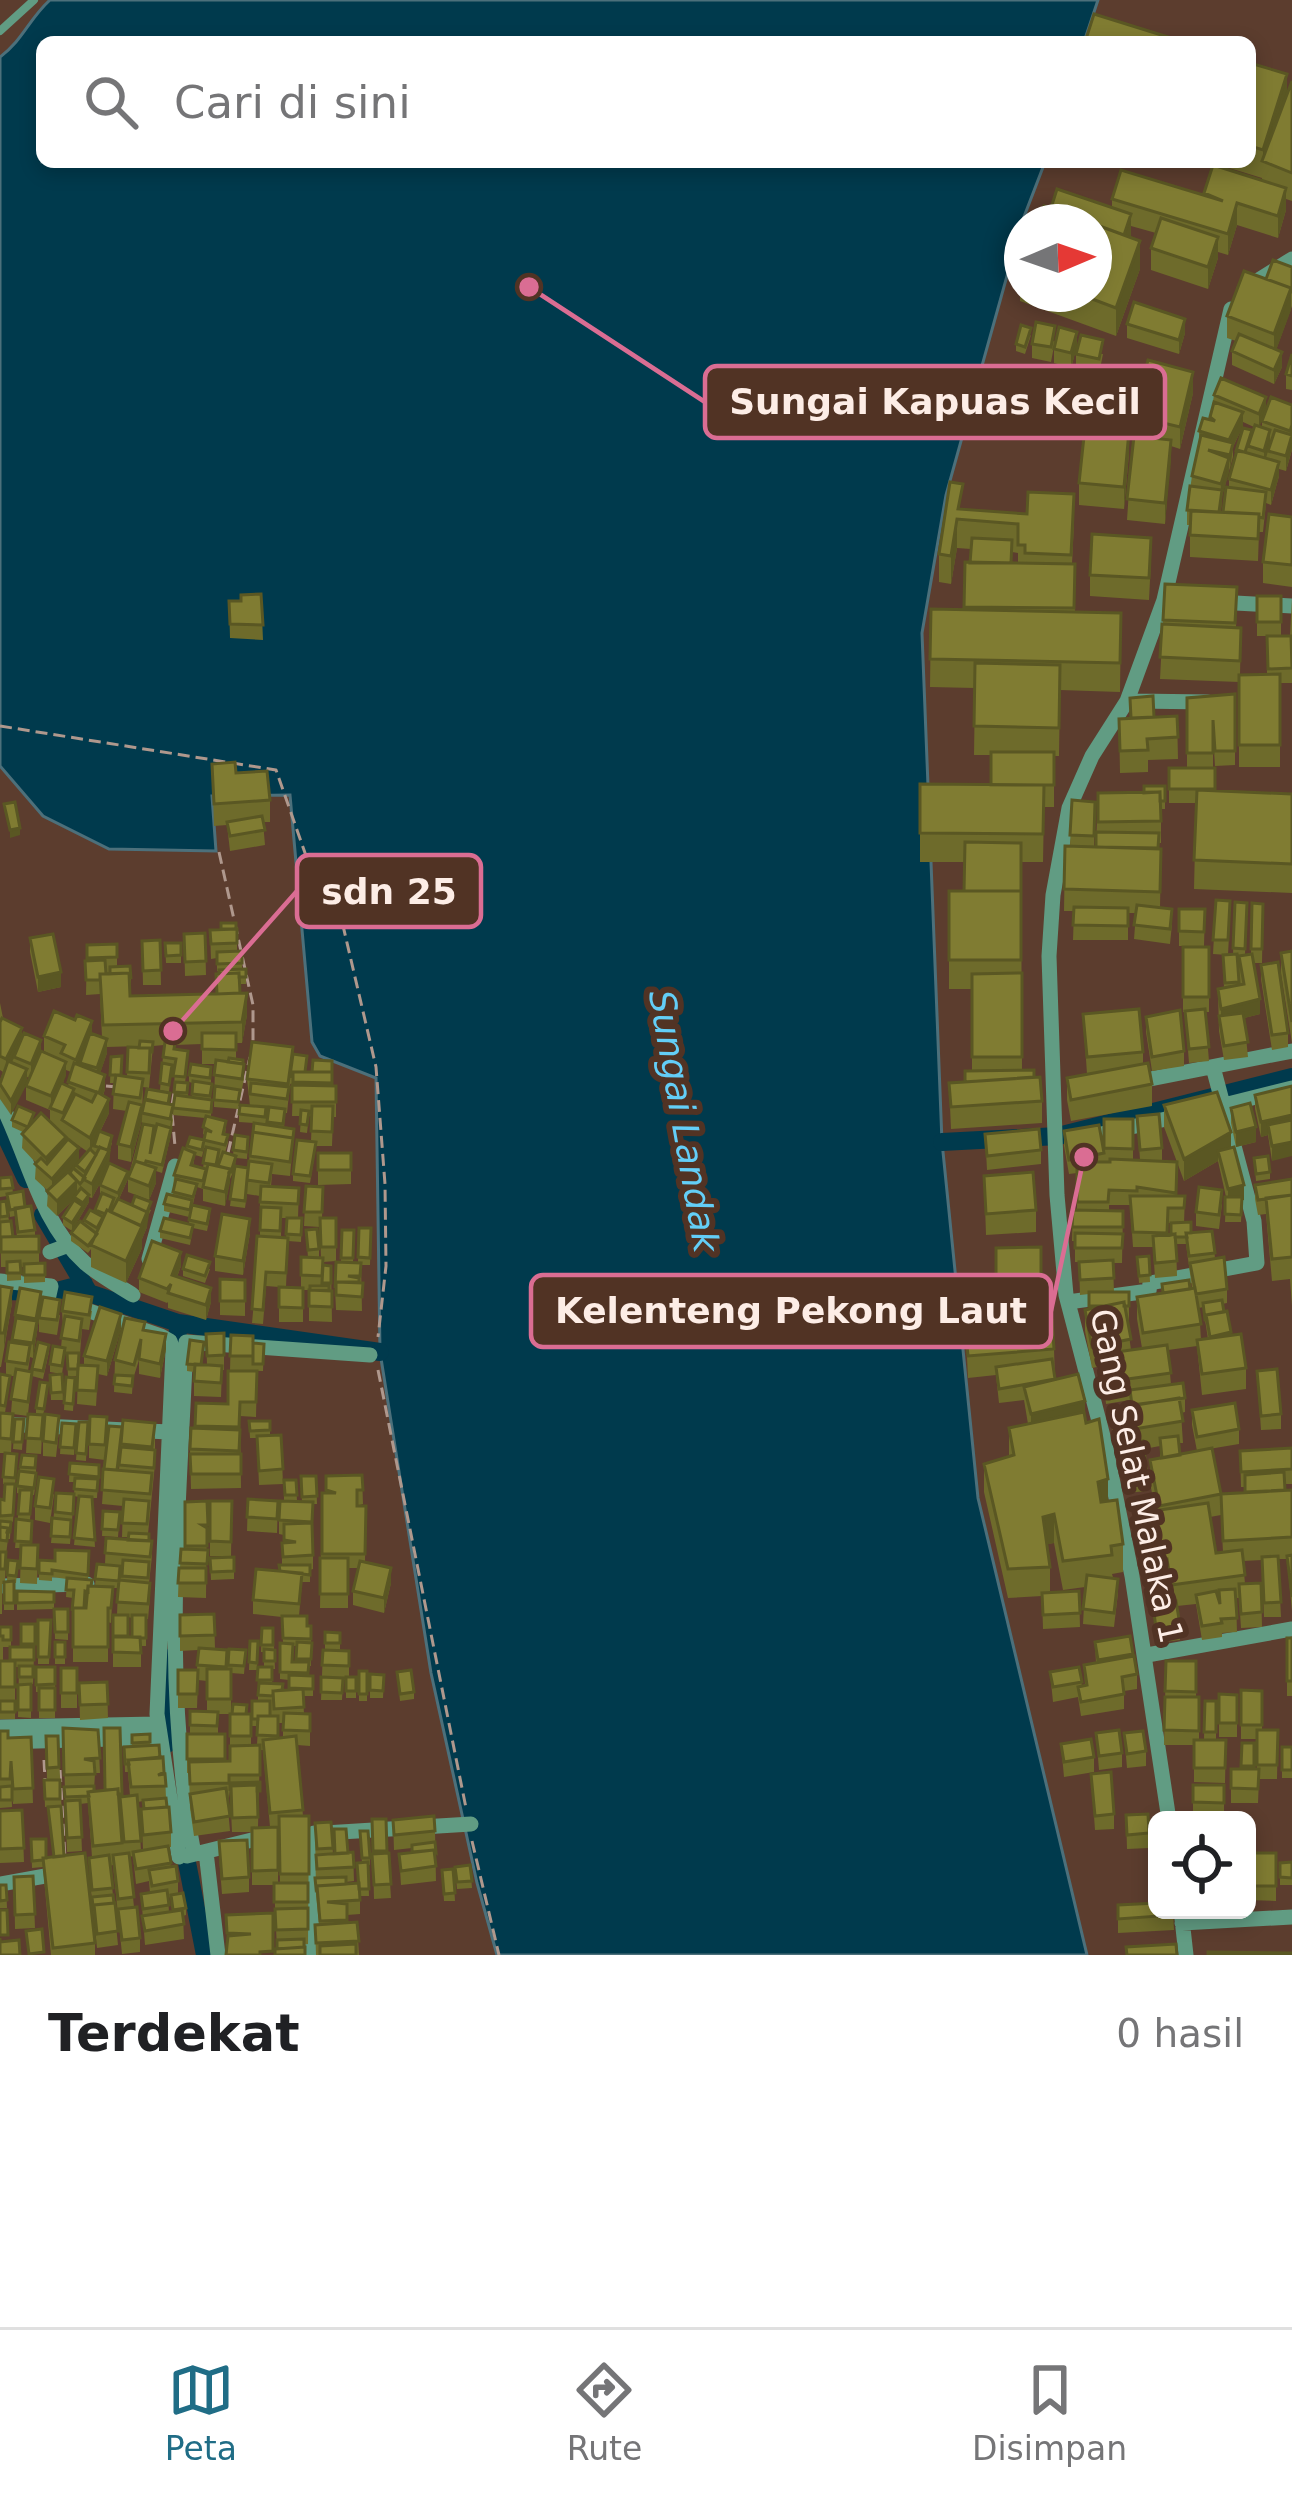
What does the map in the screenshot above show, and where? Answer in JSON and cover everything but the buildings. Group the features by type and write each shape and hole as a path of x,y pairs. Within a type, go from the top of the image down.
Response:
{"street":[{"name":"Gang Selat Malaka 1","path":"1168,1811 1147,1655 1105,1444 1068,1302 1059,1228 1049,956 1069,808 1091,756 1127,701 1163,600 1222,384 1232,304 1253,282 1292,259"},
{"path":"1163,600 1183,601"},
{"path":"1203,602 1292,607"},
{"path":"1127,701 1234,703"},
{"path":"1123,1084 1292,1051"},
{"path":"1068,1302 1149,1292 1150,1283 1257,1263 1254,1221 1213,1066"},
{"path":"1058,1144 1292,1088"},
{"path":"1055,1097 1078,1093"},
{"path":"0,1101 37,1192 69,1245 87,1264 134,1295"},
{"path":"122,1323 156,1240 175,1166"},
{"path":"1254,1221 1273,1217"},
{"path":"50,1252 69,1245"},
{"path":"0,1281 52,1286 40,1303 94,1310 178,1341 373,1356"},
{"path":"172,1504 169,1432 173,1350 178,1341"},
{"path":"178,1341 169,1613 159,1732 186,1856 218,1955"},
{"path":"0,1424 169,1432"},
{"path":"0,1586 90,1584"},
{"path":"169,1613 179,1811"},
{"path":"1147,1655 1292,1629"},
{"path":"0,1727 159,1732"},
{"path":"0,1742 159,1732"},
{"path":"186,1856 262,1837 471,1824"},
{"path":"311,1955 314,1833"},
{"path":"0,1884 86,1870"},
{"path":"1256,1917 1292,1917"},
{"path":"1181,1919 1186,1955"}],"lane":[{"path":"0,31 34,0"}],"path":[{"path":"0,726 275,770 312,873 337,900 376,1067 386,1266 378,1335"},
{"path":"219,852 253,1005 254,1047 228,1153"},
{"path":"229,1076 245,1077"},
{"path":"106,1086 128,1089"},
{"path":"175,1166 172,1087 191,1088"},
{"path":"373,1356 499,1955"},
{"path":"44,1750 45,1784 61,1786"},
{"path":"60,1770 65,1873"}],"water":[{"name":"Sungai Landak","path":"50,0 1098,0 1086,36 36,36 36,168 1043,168 1029,204 1004,204 1004,287 946,495 922,633 942,1142 978,1498 1087,1955 497,1955 431,1673 380,1352 376,1078 320,1056 312,1042 290,795 212,796 216,851 109,849 43,816 0,766 0,57"}],"waterway":[{"path":"942,1142 1058,1136 1292,1077"},
{"path":"0,1124 26,1179"},
{"path":"43,1215 89,1293 178,1323 380,1352"},
{"path":"0,1291 53,1292 84,1284"},
{"path":"177,1360 178,1323"},
{"path":"166,1658 167,1744"},
{"path":"183,1842 205,1955"}],"place":[{"name":"Sungai Kapuas Kecil","path":"529,287"},
{"name":"sdn 25","path":"173,1031"},
{"name":"Kelenteng Pekong Laut","path":"1084,1157"}]}
